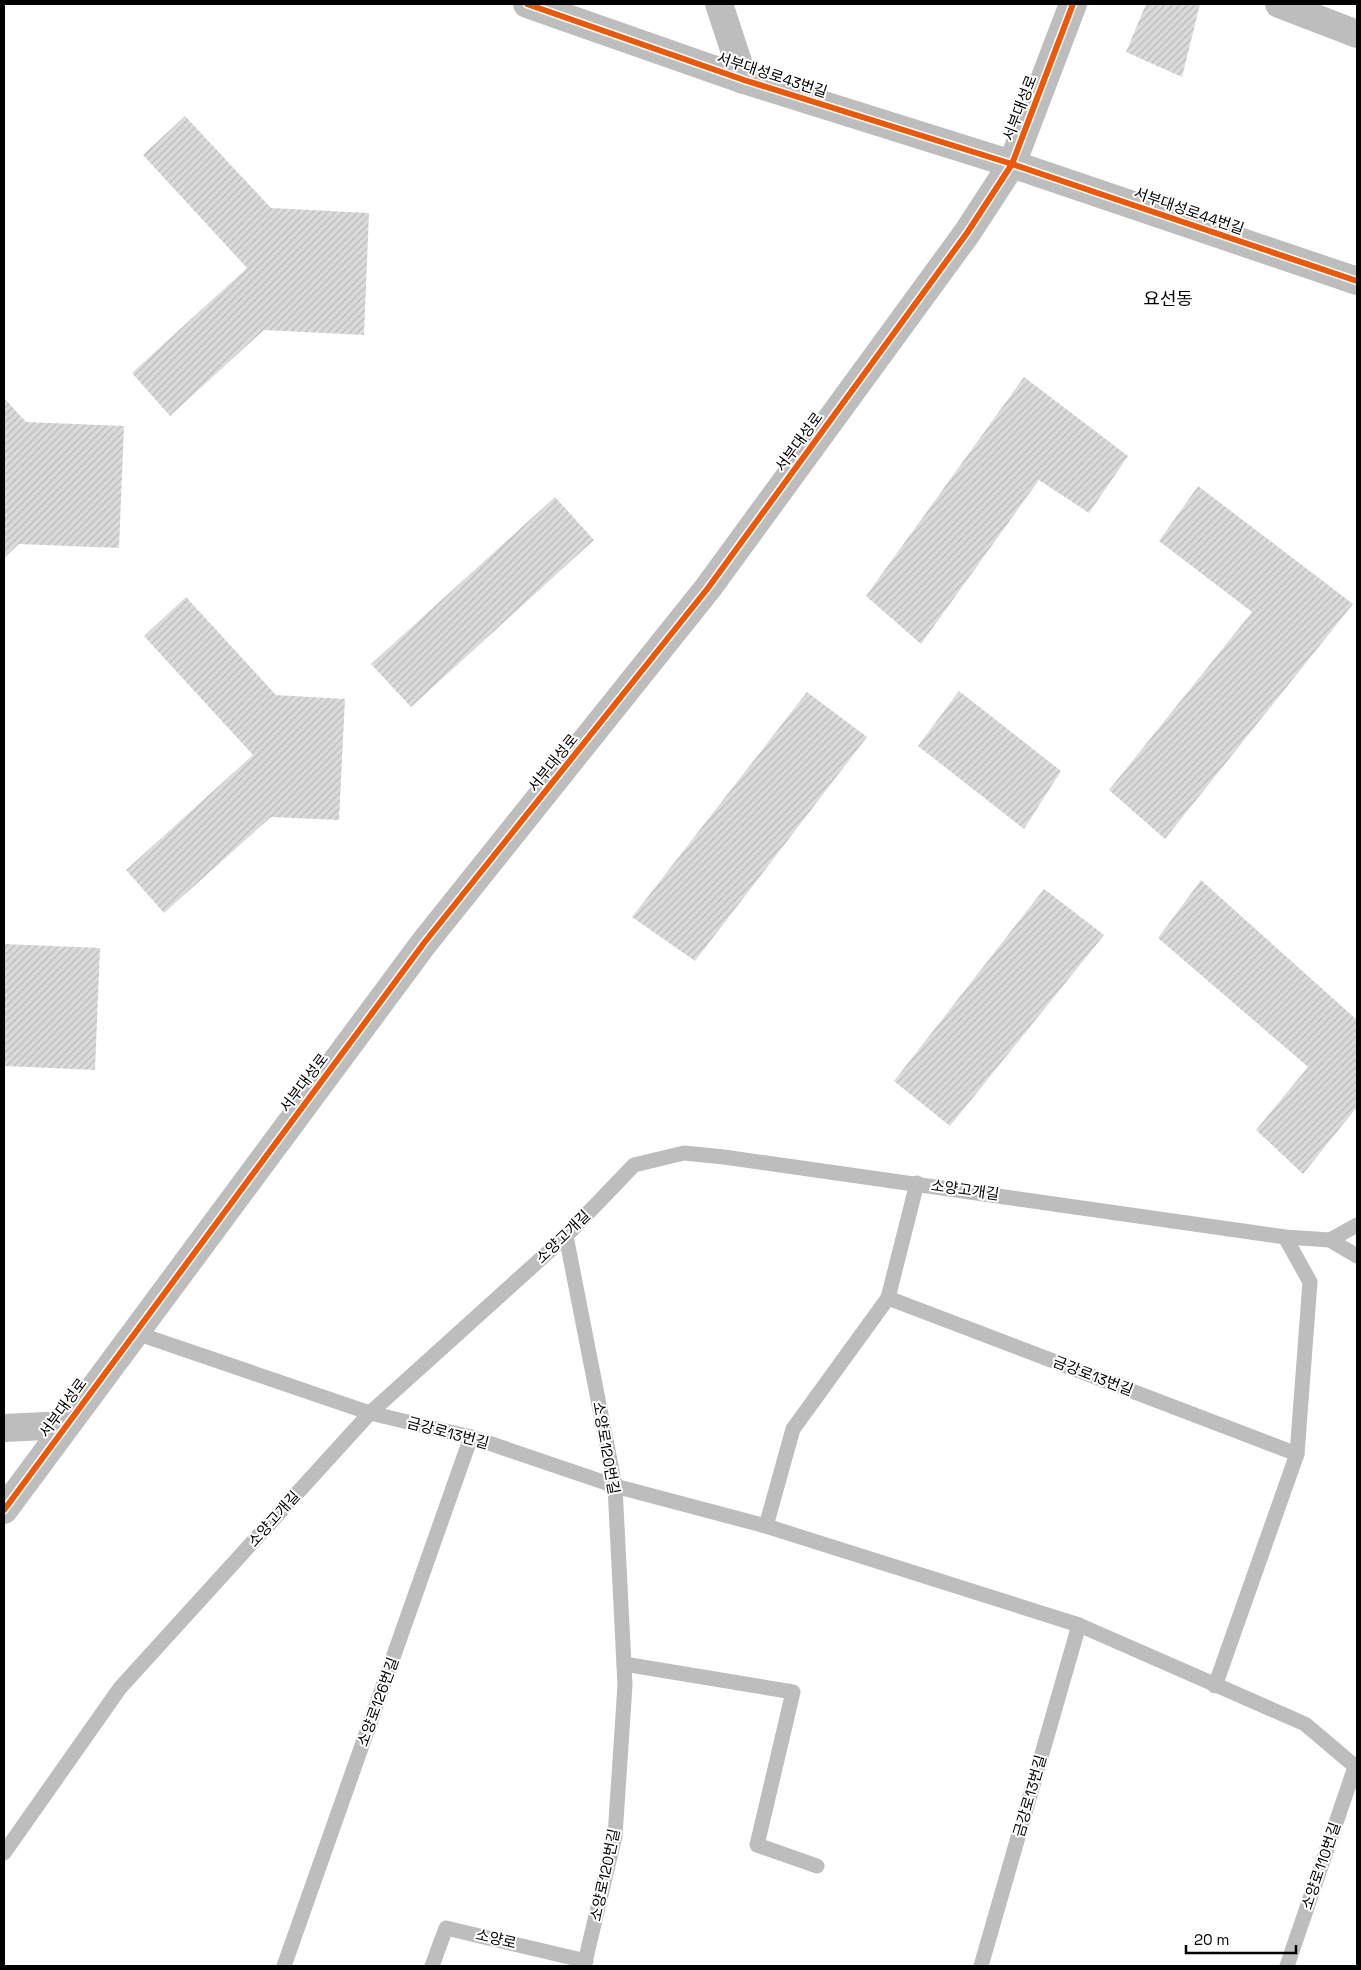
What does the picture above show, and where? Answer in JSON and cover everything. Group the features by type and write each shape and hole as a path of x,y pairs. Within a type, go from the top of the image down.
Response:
{"street":[{"name":"서부대성로43번길","path":"527,4 744,80 1012,164"},
{"path":"719,4 744,80"},
{"name":"서부대성로","path":"4,1510 133,1332 424,943 708,588 967,233 1012,164 1073,4"},
{"path":"1279,4 1357,34"},
{"name":"서부대성로44번길","path":"1012,164 1357,281"},
{"name":"서부대성로","path":"4,1428 66,1425"}],"lane":[{"name":"소양고개길","path":"4,1853 120,1688 370,1413 566,1236 634,1166 684,1153 917,1183 1284,1237 1330,1240"},
{"path":"766,1526 793,1428 888,1298 917,1183"},
{"path":"1330,1240 1357,1225"},
{"name":"소양로120번길","path":"566,1236 614,1486 625,1685 615,1836 585,1963"},
{"path":"1215,1686 1297,1454 1310,1282 1284,1237"},
{"path":"1330,1240 1357,1256"},
{"name":"금강로13번길","path":"888,1298 1297,1454"},
{"name":"금강로13번길","path":"133,1332 370,1413 471,1437 614,1486 766,1526 1079,1625 1305,1724 1356,1768"},
{"name":"소양로126번길","path":"284,1966 471,1437"},
{"name":"금강로13번길","path":"981,1966 1079,1625"},
{"path":"624,1664 793,1692 757,1845 817,1866"},
{"name":"소양로110번길","path":"1286,1966 1356,1768"},
{"name":"소양로","path":"432,1966 446,1928 585,1963"}],"building":[{"path":"1146,4 1200,4 1182,77 1126,52"},
{"path":"185,116 271,208 369,213 364,335 264,330 170,416 132,373 247,268 143,155"},
{"path":"1024,377 1128,456 1089,513 1039,480 921,644 866,596"},
{"path":"4,398 26,422 124,426 119,548 19,544 4,558"},
{"path":"1198,486 1353,604 1165,839 1109,790 1252,612 1159,541"},
{"path":"555,497 594,540 411,707 371,664"},
{"path":"186,597 276,695 345,699 339,820 271,817 164,913 126,870 253,755 144,636"},
{"path":"959,691 1061,771 1024,829 918,746"},
{"path":"807,692 867,737 695,961 632,917"},
{"path":"1201,880 1357,1020 1357,1107 1303,1174 1256,1130 1308,1067 1158,938"},
{"path":"1044,889 1104,935 950,1126 894,1081"},
{"path":"4,944 100,948 95,1070 4,1066"}],"cycle path":[{"path":"527,4 744,80 1012,164 1357,281"},
{"path":"4,1510 424,943 708,588 967,233 1012,164 1073,4"}],"district":[{"name":"요선동","path":"1168,299"}]}
